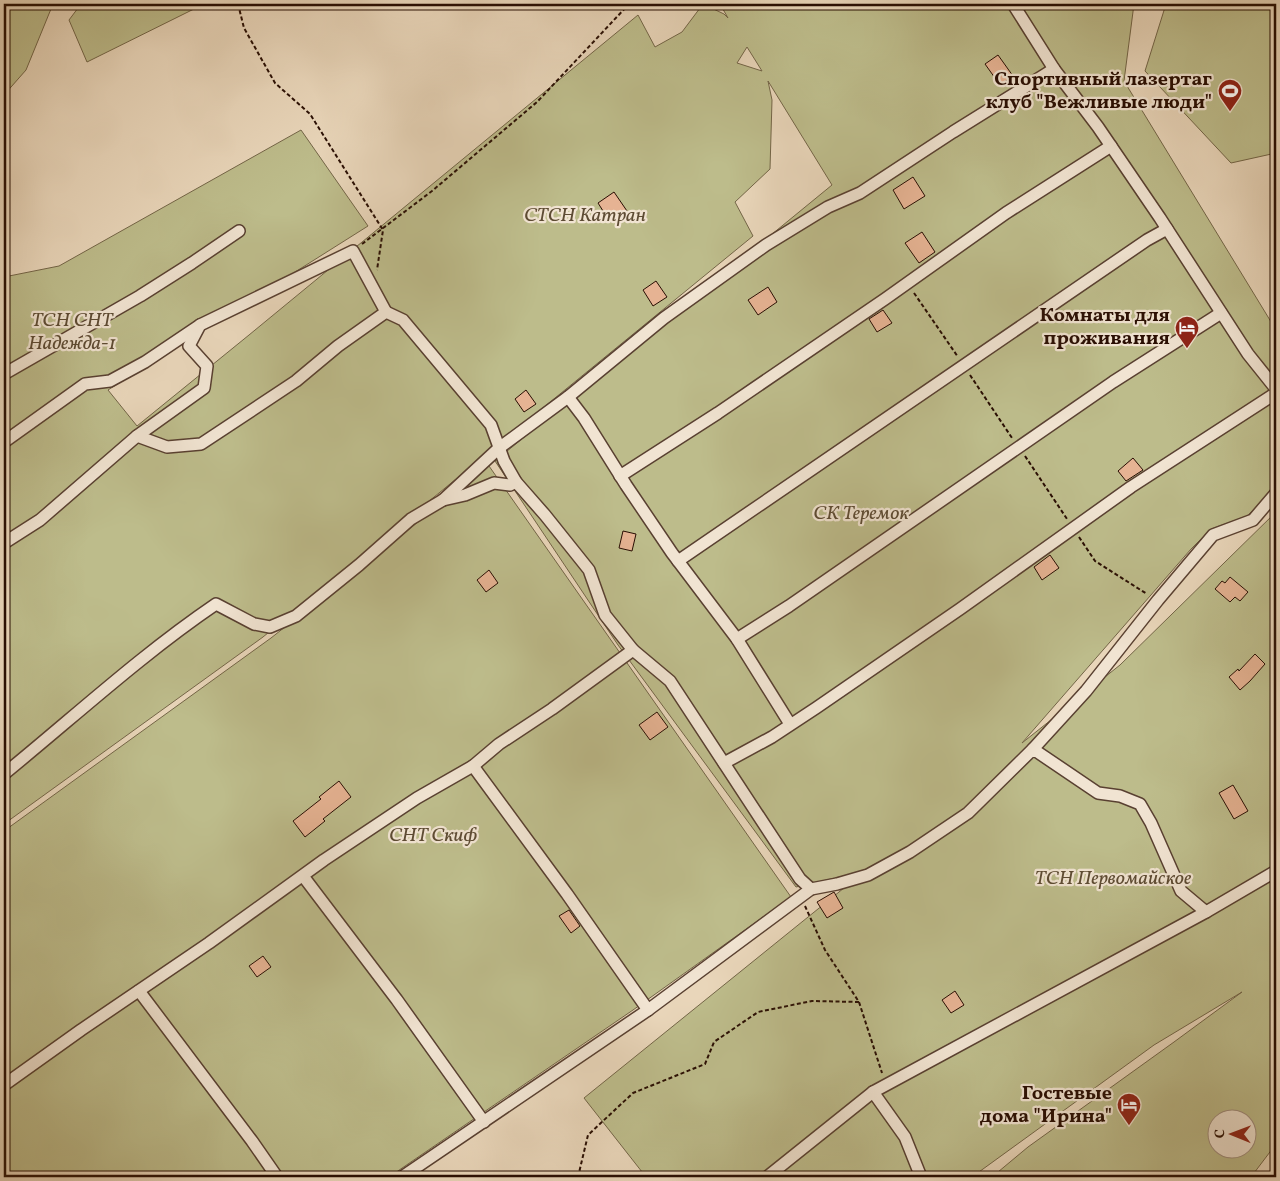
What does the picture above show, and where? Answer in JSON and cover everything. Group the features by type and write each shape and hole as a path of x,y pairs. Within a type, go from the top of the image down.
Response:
{"lane":[{"path":"1013,4 1054,69 1111,146 1167,228 1248,354 1276,389"},
{"path":"4,774 92,699 187,624 216,604 254,624 270,627 296,616 359,565 411,519 442,500 499,448 568,397 664,318 766,245 828,207 860,194 953,132 1054,69"},
{"path":"620,476 718,413 1006,213 1111,146"},
{"path":"678,561 1167,228"},
{"path":"4,374 140,296 239,231"},
{"path":"4,442 85,384 110,381 145,362 200,325 353,251 386,312 403,320 491,425 504,461 516,482 589,570 605,615 634,650 670,681 800,879 811,889"},
{"path":"136,436 167,447 201,444 296,381 338,346 386,312"},
{"path":"737,639 790,606 1113,382 1221,313"},
{"path":"4,543 40,520 136,436 204,388 207,366 190,346 200,325"},
{"path":"724,763 772,737 960,609 1132,487 1276,393"},
{"path":"568,397 584,418 620,476 678,561 737,639 790,724"},
{"path":"442,500 465,495 494,483 510,485 516,482"},
{"path":"402,1177 648,1010 811,889 868,875 910,852 968,812 1033,749 1086,691 1158,600 1213,535 1253,520 1276,493"},
{"path":"4,1085 417,798 474,766 499,744 552,709 634,650"},
{"path":"1033,749 1098,793 1120,796 1140,804 1151,823 1180,891 1206,912"},
{"path":"474,766 648,1010"},
{"path":"766,1177 873,1092 1206,912 1276,871"},
{"path":"303,876 398,1000 484,1122"},
{"path":"139,991 277,1177"},
{"path":"873,1092 905,1137 921,1177"}],"path":[{"path":"238,4 244,28 275,83 310,114 383,230 374,290"},
{"path":"353,251 432,191 537,102 629,4"},
{"path":"801,897 825,950 859,1002 885,1085"},
{"path":"578,1177 588,1135 634,1093 705,1064 714,1042 758,1012 812,1001 859,1002"}],"green space":[{"path":"4,4 53,4 26,70 4,95"},
{"path":"81,4 204,4 87,62 69,20"},
{"path":"703,4 724,14 728,18 720,4 1134,4 1124,81 1276,330 1276,488 1247,516 1211,529 1191,549 1022,743 1120,665 1276,512 1276,1144 1251,1177 992,1177 1028,1147 1242,992 1154,1045 972,1177 646,1177 584,1098 865,871 796,887 618,645 495,461 832,185 768,81 772,100 770,169 735,202 753,236 263,637 4,824 4,277 59,266 301,130 368,226 108,390 137,426 638,15 655,47 682,32","holes":["747,47 762,71 737,63"]},
{"name":"Спортивный лазертаг клуб \"Вежливые люди\"","path":"1166,4 1276,4 1276,153 1231,163 1145,71"},
{"name":"СНТ Скиф","path":"489,466 791,897 633,1010 389,1177 4,1177 4,831 271,638"}],"building":[{"path":"998,55 1013,76 1000,85 985,64"},
{"path":"913,177 925,196 904,209 893,190"},
{"path":"614,192 627,211 610,222 598,203"},
{"path":"922,232 935,252 919,263 905,243"},
{"path":"656,281 667,297 653,306 643,290"},
{"path":"768,287 777,302 758,315 748,300"},
{"path":"883,310 892,323 877,332 869,319"},
{"path":"526,390 536,404 524,412 515,399"},
{"path":"1133,458 1143,470 1126,481 1118,471"},
{"path":"623,531 636,534 632,551 619,548"},
{"path":"1050,555 1059,568 1042,580 1034,567"},
{"path":"489,570 498,583 486,592 477,580"},
{"path":"1230,577 1248,592 1240,601 1235,597 1230,602 1215,589 1222,581 1225,583"},
{"path":"1255,654 1265,664 1240,690 1229,677 1238,669 1239,671"},
{"path":"657,712 668,727 650,740 639,725"},
{"path":"339,781 351,797 323,819 325,821 305,837 293,821 321,799 319,797"},
{"path":"1233,785 1248,811 1234,819 1219,793"},
{"path":"834,892 843,908 827,918 817,902"},
{"path":"569,910 580,926 571,933 559,916"},
{"path":"263,956 271,967 257,977 249,966"},
{"path":"955,991 964,1005 951,1013 942,1000"}],"place":[{"name":"Спортивный лазертаг клуб \"Вежливые люди\"","path":"1230,112"},
{"name":"Комнаты для проживания","path":"1187,349"},
{"name":"Гостевые дома \"Ирина\"","path":"1129,1126"}],"park label":[{"name":"СТСН Катран","path":"585,216"},
{"name":"ТСН СНТ Надежда-1","path":"72,332"},
{"name":"СК Теремок","path":"861,514"},
{"name":"ТСН Первомайское","path":"1113,879"}]}
